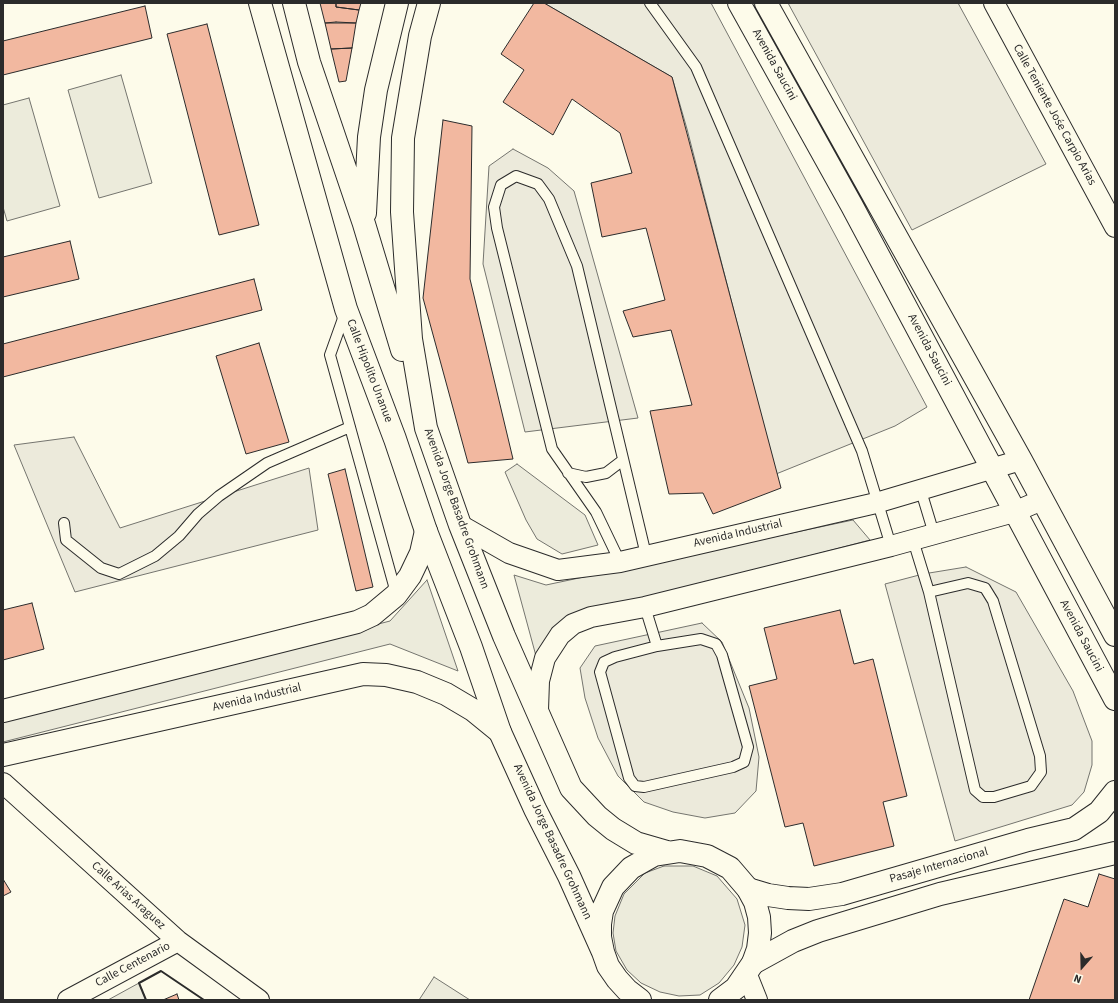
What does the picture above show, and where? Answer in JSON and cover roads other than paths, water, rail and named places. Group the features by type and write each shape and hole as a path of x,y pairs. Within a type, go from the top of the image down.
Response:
{"main road":[{"name":"Calle Hipolito Unanue","path":"260,3 346,309 395,439 426,530 471,647 500,732"},
{"path":"294,3 309,62 364,224 426,428"},
{"path":"364,224 369,137 376,90 397,3"},
{"name":"Avenida Jorge Basadre Grohmann","path":"430,3 420,36 403,138 402,212 411,339 426,428 460,525 504,636 538,710 571,788 597,816 613,829 636,843 667,852"},
{"name":"Avenida Saucini","path":"739,3 852,206 1115,699"},
{"name":"Avenida Saucini","path":"766,3 1021,460 1115,635"},
{"path":"827,160 848,149"},
{"path":"852,206 874,196"},
{"path":"3,712 357,622 372,615 396,595 410,576 421,553 426,530"},
{"name":"Avenida Industrial","path":"3,755 364,674 386,675 417,682 446,694 474,710 500,732"},
{"name":"Avenida Jorge Basadre Grohmann","path":"500,732 535,809 569,876 603,952 617,979"},
{"name":"Pasaje Internacional","path":"748,889 768,895 788,898 809,899 842,894 1028,840 1074,830 1099,812 1115,792"},
{"path":"603,952 600,924 604,905 613,887 621,877 636,864 654,855 667,852 694,852 707,856 730,868 748,889 755,902 759,918 760,933 758,949 739,985"},
{"path":"739,985 793,941 818,932 932,896 1115,853"},
{"path":"617,979 635,1000"},
{"path":"617,979 627,990 640,1000"}],"street":[{"name":"Calle Teniente Jośe Carpio Arias","path":"994,3 1115,226"},
{"name":"Avenida Industrial","path":"460,525 509,553 558,570 620,562 876,503 992,470 1021,460"},
{"path":"538,710 539,681 545,658 560,635 573,624 591,617 645,607 891,546 1014,512 1042,500"},
{"name":"Calle Arias Araguez","path":"3,783 178,941 259,1000"},
{"name":"Calle Centenario","path":"68,1000 178,941"},
{"path":"739,985 757,1000"}],"lane":[{"path":"650,3 696,67 862,452 876,503 891,546"},
{"path":"620,562 596,512 552,449 497,228 494,207 501,185 516,176 538,184 549,199 577,266 646,555"},
{"path":"346,309 330,354 396,595"},
{"path":"64,523 66,540 101,568 119,574 154,556 179,536 198,514 220,496 267,463 350,427"},
{"path":"568,473 586,477 606,473 623,460"},
{"path":"921,491 934,534"},
{"path":"913,540 929,592 975,790 984,797 994,797 1031,786 1041,772 1040,756 993,601 985,588 968,583 929,592"},
{"path":"645,607 657,646"},
{"path":"701,640 716,644 722,655 748,747 744,762 733,767 644,787 635,786 629,778 600,672 604,662 615,657 657,646 701,640"}]}
